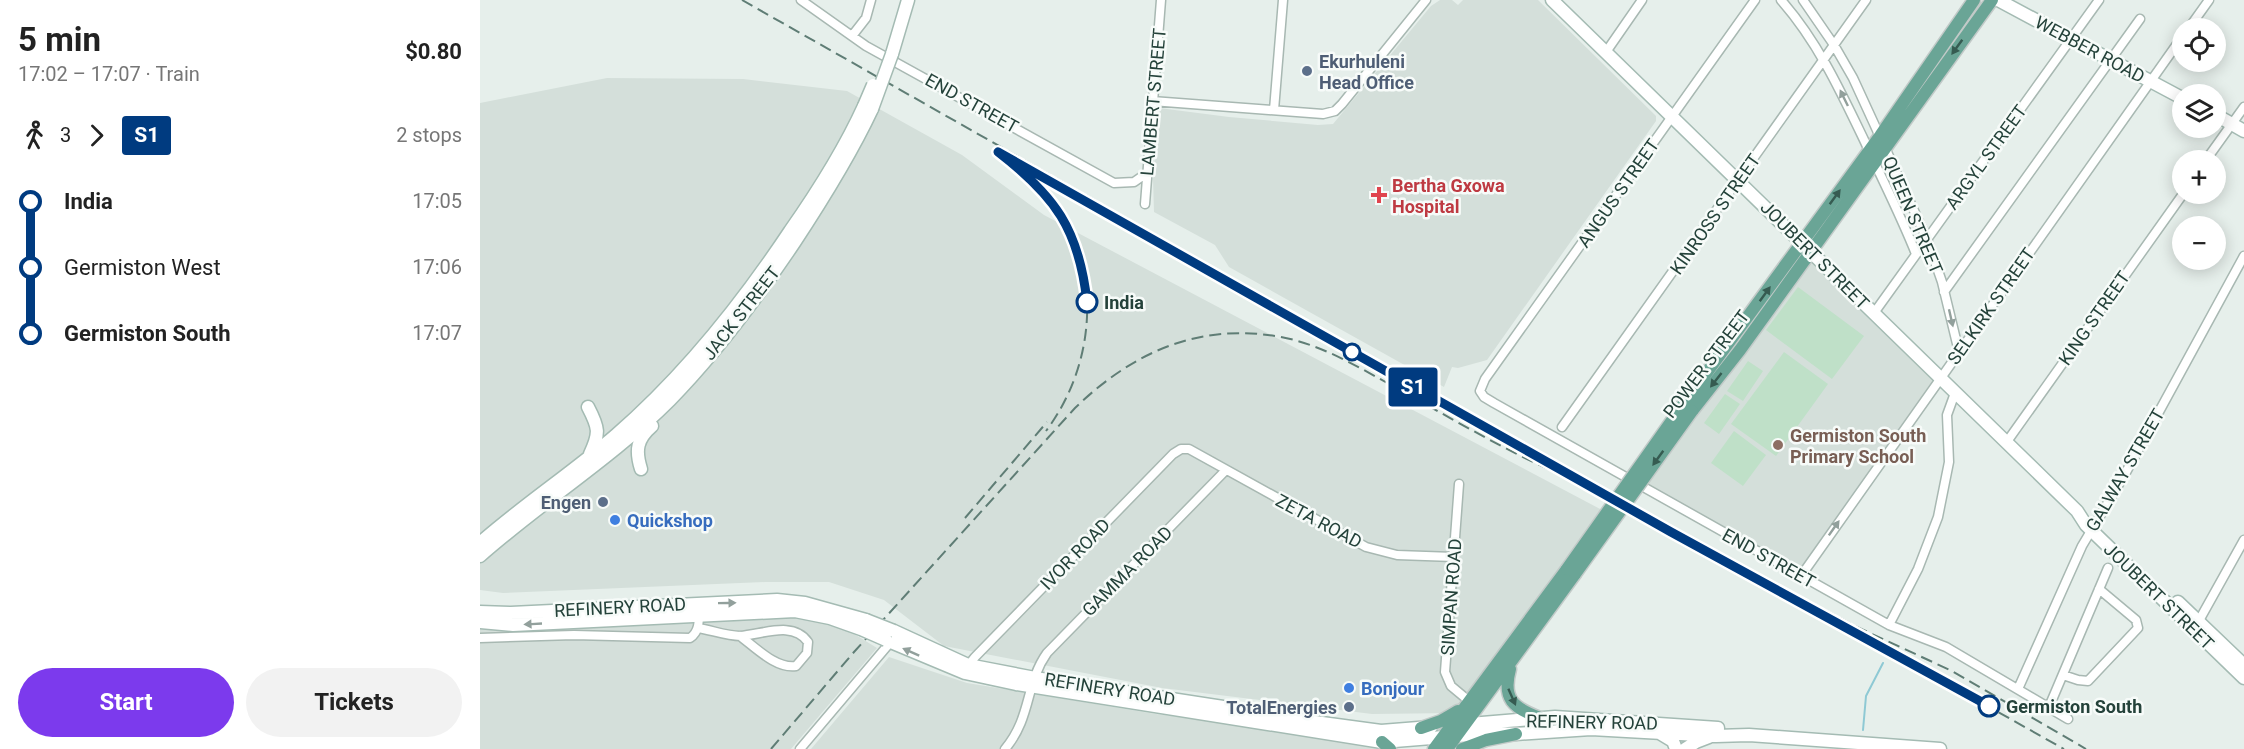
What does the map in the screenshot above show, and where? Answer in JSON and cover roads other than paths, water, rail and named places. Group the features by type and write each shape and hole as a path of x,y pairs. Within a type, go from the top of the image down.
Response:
{"main road":[{"name":"JACK STREET","path":"889,53 901,0"},
{"name":"JACK STREET","path":"480,556 621,444 669,400 767,283 829,191 868,107 908,0"},
{"name":"JOUBERT STREET","path":"1552,0 1673,115 2094,528 2244,666"},
{"name":"POWER STREET","path":"1882,142 1974,0"},
{"name":"POWER STREET","path":"1434,749 1445,743 1871,156 1992,0"},
{"name":"WEBBER ROAD","path":"1998,0 2172,93"},
{"path":"2226,121 2244,130"},
{"name":"JACK STREET","path":"480,543 590,456 663,392 721,327 760,277 845,154"},
{"path":"641,469 637,453 640,439 669,410 687,381"},
{"path":"588,407 598,431 590,456"},
{"name":"POWER STREET","path":"1454,730 1466,724 1470,706 1512,662 1571,572"},
{"name":"REFINERY ROAD","path":"480,612 511,613 777,600 830,618 864,625 967,669 1034,682 1222,711 1380,731 1422,728 1454,730 1493,728 1540,718 1566,717 1688,729 1716,736 1749,735 1940,749"},
{"name":"REFINERY ROAD","path":"480,622 513,625 698,622 758,612 804,608"},
{"name":"JOUBERT STREET","path":"2197,625 2244,678"},
{"path":"1512,662 1508,677 1509,698 1518,708 1540,718"},
{"path":"1422,728 1470,706"},
{"name":"REFINERY ROAD","path":"1222,711 1386,745 1445,743"},
{"name":"REFINERY ROAD","path":"1466,724 1516,734 1591,729 1655,731 1718,728 1749,735"},
{"path":"1655,731 1669,738 1675,744 1676,749"},
{"path":"1462,749 1486,740 1516,734"},
{"path":"1684,749 1704,738 1716,736"}],"street":[{"name":"END STREET","path":"801,0 866,46 1114,183 1134,182 1147,172"},
{"path":"852,36 866,18 871,0"},
{"name":"LAMBERT STREET","path":"1145,204 1161,0"},
{"path":"1274,110 1283,0"},
{"path":"1152,101 1323,114 1335,111 1426,0"},
{"path":"1408,24 1432,0"},
{"path":"1606,52 1642,0"},
{"name":"ANGUS STREET","path":"1481,386 1755,0"},
{"name":"QUEEN STREET","path":"1781,0 1814,42 1903,221 1916,254"},
{"name":"QUEEN STREET","path":"1803,0 1834,45 1853,78 1927,239 1944,292 1959,352"},
{"name":"KINROSS STREET","path":"1562,427 1866,0"},
{"name":"ARGYL STREET","path":"1874,313 2099,0"},
{"path":"2196,18 2209,0"},
{"path":"1944,292 2140,19"},
{"name":"SELKIRK STREET","path":"1801,576 2172,51"},
{"path":"2213,150 2244,107"},
{"name":"KING STREET","path":"2006,443 2176,204"},
{"name":"GALWAY STREET","path":"2018,689 2082,546 2244,256"},
{"name":"END STREET","path":"1481,386 1481,394 1494,403 1889,625 1946,647 2068,719"},
{"path":"1889,625 1922,561 1941,508 1949,462 1947,415 1955,393"},
{"name":"IVOR ROAD","path":"967,669 1173,454 1185,448 1194,452"},
{"name":"ZETA ROAD","path":"1194,452 1366,547 1397,555 1454,557"},
{"name":"GAMMA ROAD","path":"1005,749 1018,733 1024,720 1034,682 1044,657 1226,470"},
{"name":"SIMPAN ROAD","path":"1459,484 1445,672 1451,686 1470,706"},
{"path":"2197,625 2244,540"},
{"path":"2049,707 2108,568"},
{"path":"2062,675 2088,681 2138,628 2136,620 2099,589"},
{"path":"480,638 574,635 690,638 695,635 698,622 698,603"},
{"path":"698,622 740,636 785,666 796,666 807,653 808,642 801,634 793,631 754,632 740,636"},
{"path":"800,749 892,637"},
{"path":"1684,749 1688,729"}],"waterway":[{"path":"1863,730 1866,696 1883,663"}],"railway":[{"path":"742,0 1674,529 1857,627 1952,671 2086,749"},
{"path":"1007,158 1044,191 1066,223 1078,252 1085,282 1087,313 1084,345 1076,375 1063,404 1046,431"},
{"path":"771,749 854,652 1075,408 1120,371 1169,346 1195,338 1222,334 1251,333 1295,340 1350,363 1503,447 1574,480"},
{"path":"965,518 1047,422"},
{"path":"1807,611 1877,649"},
{"path":"1873,642 2064,749"}],"train":[{"name":"S1","path":"1087,302 1082,265 1075,241 1065,221 1048,195 998,152 1671,532 1989,706"}],"place":[{"name":"Ekurhuleni Head Office","path":"1307,71"},
{"name":"Bertha Gxowa Hospital","path":"1379,195"},
{"name":"India","path":"1087,302"},
{"name":"Germiston South Primary School","path":"1778,445"},
{"name":"Engen","path":"603,502"},
{"name":"Quickshop","path":"615,520"},
{"name":"Bonjour","path":"1349,688"},
{"name":"Germiston South","path":"1989,706"},
{"name":"TotalEnergies","path":"1349,707"}]}
